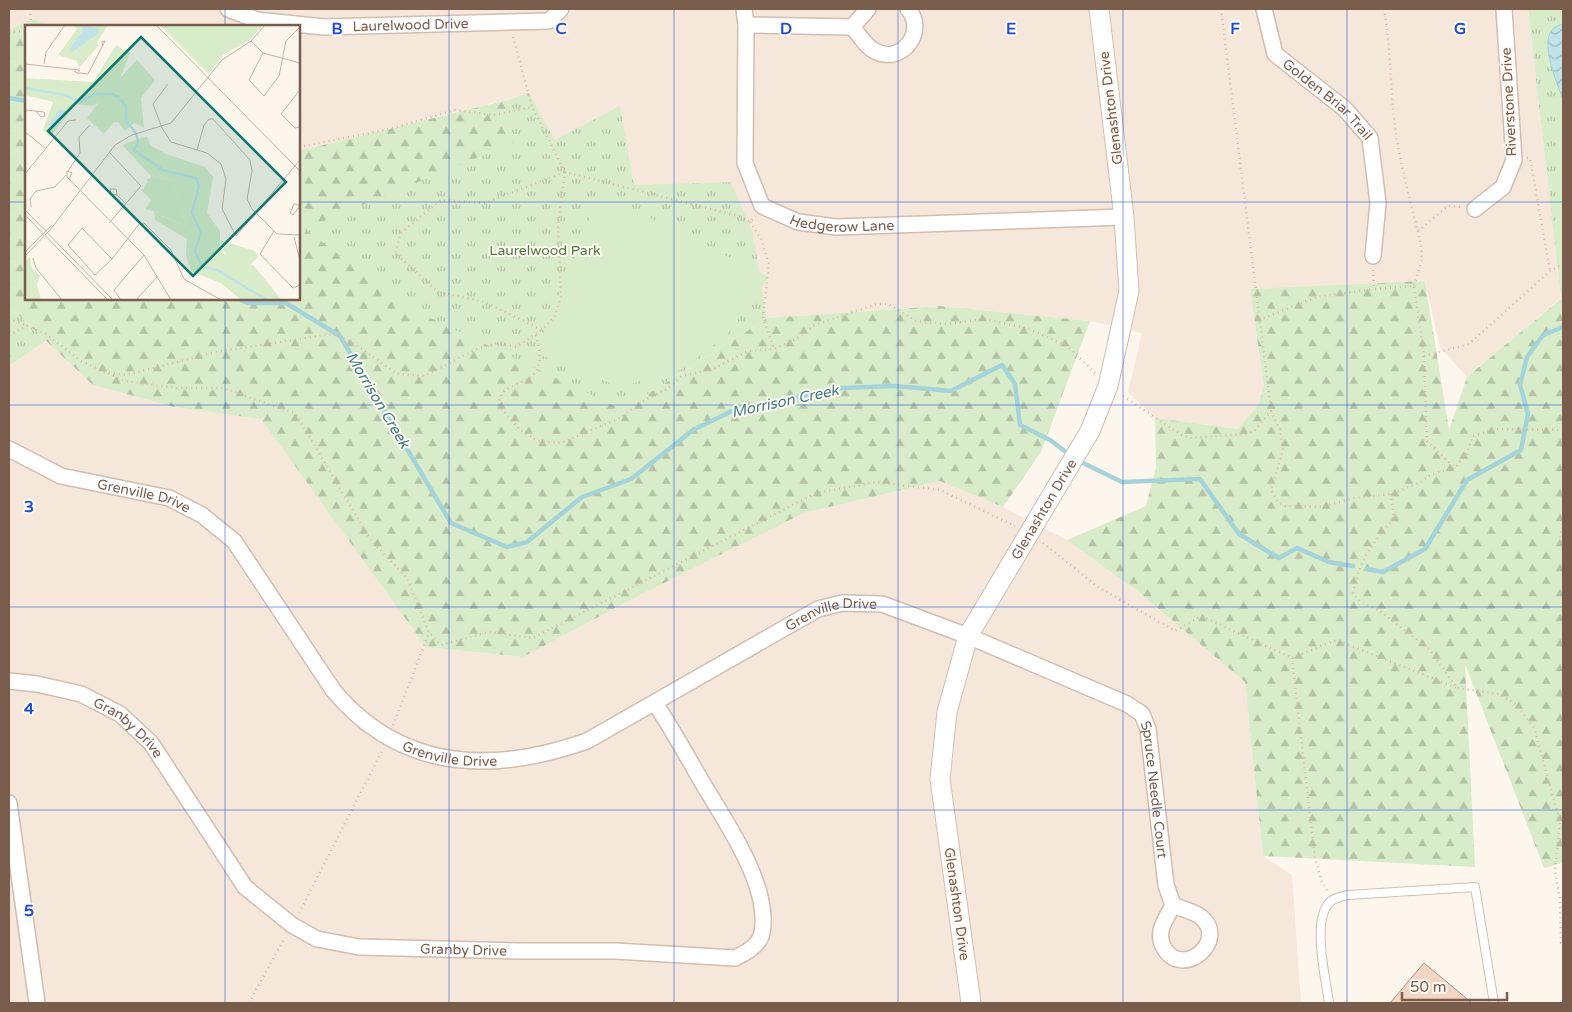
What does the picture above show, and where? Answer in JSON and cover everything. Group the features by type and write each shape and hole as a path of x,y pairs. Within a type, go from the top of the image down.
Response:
{"street":[{"name":"Laurelwood Drive","path":"228,9 257,20 324,27 549,21 561,9"},
{"name":"Hedgerow Lane","path":"744,9 746,26 745,163 762,206 798,222 836,227 910,222 1124,217"},
{"path":"852,27 868,9"},
{"path":"746,26 852,27 875,52 884,55 895,54 904,50 911,42 915,33 915,23 908,9"},
{"name":"Glenashton Drive","path":"971,1003 940,779 947,712 968,636 1090,431 1108,386 1129,291 1124,217 1099,9"},
{"name":"Golden Briar Trail","path":"1264,9 1275,54 1345,109 1370,138 1378,203 1373,256"},
{"name":"Riverstone Drive","path":"1475,209 1503,187 1514,160 1504,9"},
{"name":"Grenville Drive","path":"9,449 61,476 169,498 202,515 234,541 333,690 345,705 388,737 412,750 449,760 487,762 542,755 587,741 818,609 842,603 882,604 968,636"},
{"name":"Spruce Needle Court","path":"968,636 1127,704 1142,714 1148,729 1166,884 1173,905"},
{"name":"Granby Drive","path":"9,681 37,684 81,694 120,714 151,743 245,887 292,925 317,939 359,947 522,951 616,950 735,958 747,953 762,934 762,908 754,880 737,842 655,703"},
{"path":"9,803 36,1003"}],"lane":[{"path":"1329,1003 1320,934 1322,915 1334,900 1348,894 1475,887 1494,1003"}],"path":[{"path":"30,9 31,25"},
{"path":"1220,9 1271,411 1282,439 1280,462 1271,484 1271,490 1278,502 1285,506 1322,506 1354,498 1391,494 1419,483 1432,474 1455,468 1466,455 1473,436 1494,429 1563,430"},
{"path":"1384,9 1390,37 1390,79 1395,128 1418,230 1422,260 1414,286 1424,356 1428,441 1455,468"},
{"path":"9,32 25,31"},
{"path":"100,372 126,375 216,352 332,334 352,342 397,374 414,377 424,376 479,348 500,343 516,348 527,339 536,335 555,316 561,297 558,224 565,172 532,107 513,35"},
{"path":"300,147 390,129 455,110 494,115 532,107"},
{"path":"1514,160 1530,158 1550,271"},
{"path":"542,330 485,302 438,292 395,253 402,233 441,200 485,203 565,172 742,217 750,222 761,239 768,264 763,317 774,349"},
{"path":"1418,230 1448,206 1475,209"},
{"path":"750,222 756,216"},
{"path":"1373,256 1374,289"},
{"path":"1424,356 1469,344 1550,271 1563,264"},
{"path":"1259,320 1317,297 1374,289 1414,286"},
{"path":"536,335 540,357 536,374 524,383 506,388 501,393 499,406 519,429 538,442 549,444 572,440 618,419 645,400 667,389 682,376 712,369 749,351 774,349 796,339 815,325 877,304 888,304 916,320 947,324 986,319 1029,329 1067,346 1097,376"},
{"path":"9,319 46,334 81,361 100,372 125,381 177,388 224,388 296,414 370,538 407,578 429,633 440,644 488,632 534,638 816,493 876,482 940,490 1029,532 1098,587 1175,631 1201,616 1292,658 1336,640 1457,688 1500,694 1518,705 1534,728 1560,822 1555,871 1560,900 1561,943 1563,944"},
{"path":"9,335 27,326"},
{"path":"1123,396 1177,433 1191,438 1247,434 1255,430 1271,411"},
{"path":"1391,494 1394,518 1368,549 1361,562 1353,592 1360,602 1377,609 1429,649 1457,688"},
{"path":"1563,527 1560,533 1563,547"},
{"path":"249,1003 292,925 388,737 429,633"},
{"path":"1292,658 1315,858 1322,882 1334,900"}],"shaded area":[{"path":"9,9 1528,9 1561,298 1467,377 1440,347 1425,282 1250,289 1264,387 1258,405 1238,429 1155,418 1128,392 1142,333 1090,321 940,306 767,318 753,234 634,185 555,140 529,94 300,151 300,25 45,25 34,20 9,30"},
{"path":"46,341 93,385 174,407 261,418 426,647 523,657 640,595 804,513 940,481 1003,507 1067,540 1141,594 1245,682 1263,856 1292,875 1301,1003 9,1003 9,366"}],"green space":[{"path":"1528,9 1563,9 1563,297 1561,298"},
{"path":"34,19 45,25 25,25 25,300 300,300 300,151 507,100 514,143 305,229 623,410 767,318 940,306 1090,321 1041,452 1003,507 940,481 804,513 640,595 523,657 426,647 261,419 174,407 93,385 9,306 9,30"},
{"name":"Laurelwood Park","path":"529,93 555,140 620,106 634,185 731,182 753,234 767,318 623,410 418,312 304,229 513,143 507,100"},
{"path":"600,193 769,277 727,335 681,370 620,387 535,353"},
{"path":"1425,281 1449,430 1467,377 1563,297 1563,863 1544,868 1465,664 1475,867 1263,856 1245,682 1141,594 1067,540 1146,506 1156,467 1155,418 1238,429 1258,405 1264,387 1250,289"},
{"path":"9,306 46,341 9,366"}],"water":[{"path":"1563,24 1563,100 1552,69 1548,45 1549,35 1554,28"}],"building":[{"path":"1424,963 1472,1003 1390,1003"}],"waterway":[{"name":"Morrison Creek","path":"9,98 25,101"},
{"name":"Morrison Creek","path":"241,300 248,303 286,303 340,336 451,523 507,547 527,542 582,497 631,479 693,430 734,410 841,388 895,386 951,391 1002,365 1015,384 1020,425 1050,440 1070,455"},
{"name":"Morrison Creek","path":"1367,569 1383,572 1425,549 1467,480 1521,450 1528,414 1520,385 1527,357 1543,335 1563,327"},
{"name":"Morrison Creek","path":"1079,461 1122,482 1200,479 1239,534 1279,558 1297,548 1329,562 1353,566"}]}
